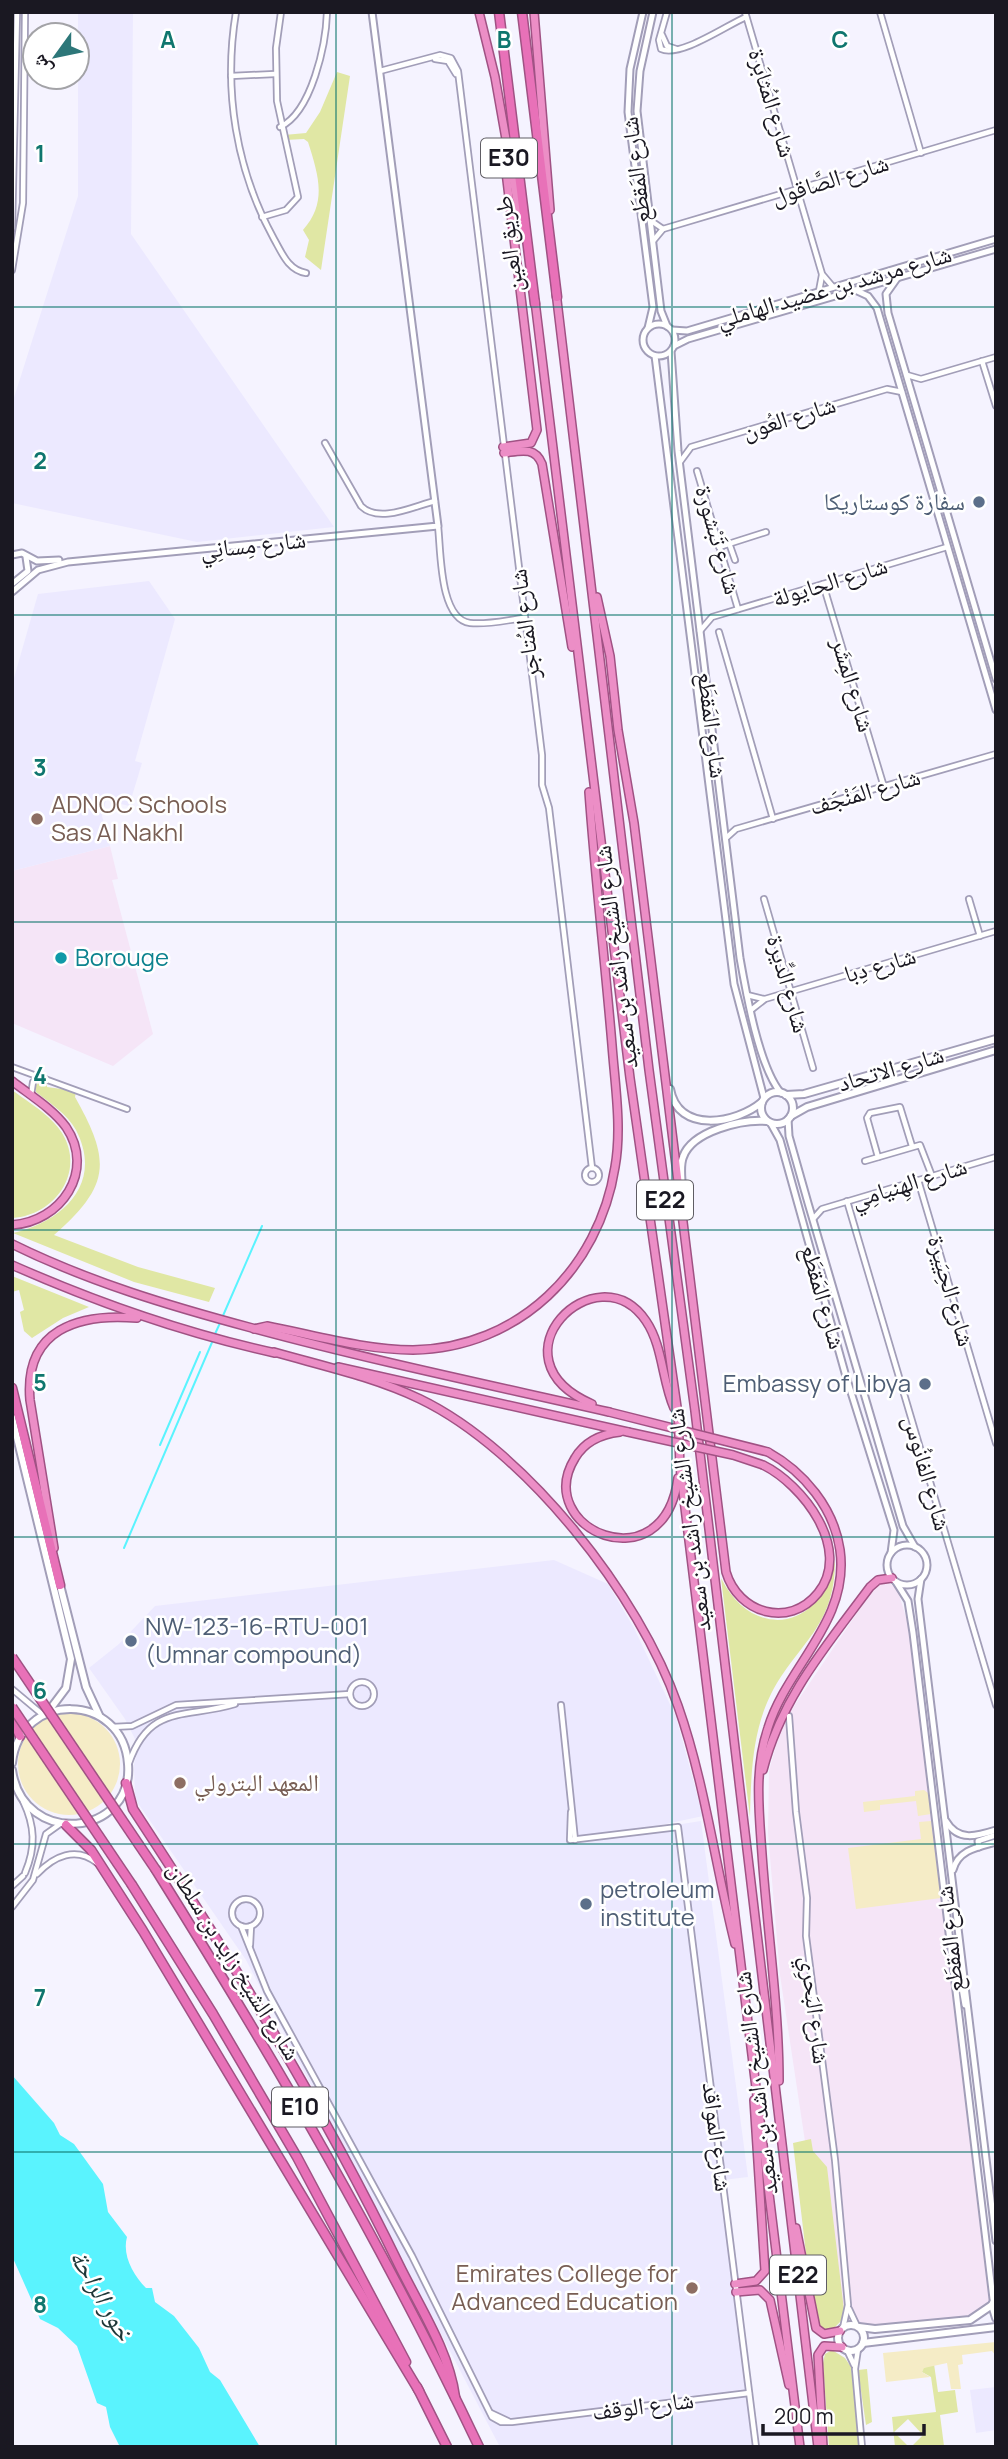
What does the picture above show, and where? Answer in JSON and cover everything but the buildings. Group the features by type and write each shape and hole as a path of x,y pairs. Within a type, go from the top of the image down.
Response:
{"highway":[{"name":"E30","path":"479,12 495,77 535,304"},
{"name":"طريق العين","path":"499,12 535,304"},
{"name":"طريق العين","path":"522,12 557,297"},
{"name":"E30","path":"534,12 557,297"},
{"path":"495,77 537,430 531,443 503,450"},
{"name":"شارع الشيخ راشد بن سعيد","path":"557,297 649,1070 697,1424 821,2447"},
{"name":"شارع الشيخ راشد بن سعيد","path":"535,304 629,1079 678,1414 680,1467 800,2447"},
{"path":"503,450 530,451 538,456 542,464 560,587 582,699"},
{"path":"12,1265 145,1319 198,1335 628,1432 733,1455 763,1465 791,1482 804,1496 823,1531 827,1549 825,1583 806,1604 790,1612 775,1614 748,1605 732,1589 726,1572 681,1210 662,1055 610,656 591,576"},
{"path":"254,1329 267,1326 402,1350 464,1343 497,1331 530,1312 571,1273 587,1250 609,1195 617,1149 584,716"},
{"path":"12,1081 67,1128 76,1153 77,1168 69,1193 56,1209 37,1221 12,1225"},
{"path":"12,1244 133,1295 201,1315 736,1441 768,1452 800,1474 825,1506 840,1550 841,1576 837,1600 827,1624 789,1681 771,1718 761,1758 758,1788 779,2068 778,2102"},
{"path":"608,1412 566,1390 554,1375 548,1355 550,1335 559,1317 575,1304 598,1298 623,1302 644,1318 651,1329 672,1403 678,1414"},
{"path":"60,1585 30,1399 33,1367 46,1342 69,1324 100,1316 145,1319"},
{"path":"274,1352 399,1389 448,1415 508,1459 590,1554 643,1628 679,1707 692,1752 739,1963"},
{"path":"12,1388 60,1585"},
{"path":"628,1432 595,1439 579,1452 569,1470 569,1501 579,1519 592,1531 617,1538 635,1537 652,1530 671,1510 680,1467"},
{"path":"758,1788 768,1751 791,1695 870,1587 878,1580 894,1580"},
{"name":"شارع الشيخ زايد بن سلطان","path":"12,1657 156,1870 293,2095 373,2237 479,2447"},
{"name":"شارع الشيخ زايد بن سلطان","path":"12,1707 132,1885 213,2014 297,2157 447,2447"},
{"path":"12,1720 17,1740"},
{"path":"126,1783 134,1809 240,1975 353,2174 446,2362 455,2397"},
{"path":"63,1824 86,1844 198,2019 419,2391"},
{"path":"736,2288 756,2281 765,2271 754,2108 755,2082"},
{"path":"789,2200 816,2328 824,2334 841,2330"},
{"path":"736,2288 760,2290 770,2300 795,2406"},
{"path":"821,2447 818,2355 824,2346 844,2348"}],"main road":[{"name":"شارع الاتحاد","path":"784,1094 804,1094 996,1038"},
{"name":"شارع الاتحاد","path":"789,1118 807,1107 996,1050"},
{"path":"662,1055 672,1098 690,1117 713,1121 748,1111 772,1093 784,1094 792,1102 789,1118 779,1124 769,1121 748,1122 702,1136 690,1145 681,1165 681,1210"},
{"path":"763,1100 761,1112 769,1121"},
{"path":"12,1417 71,1658 66,1688 45,1714 17,1740 12,1763"},
{"path":"60,1585 86,1687 100,1717"},
{"path":"12,1770 13,1780 21,1797 44,1819 63,1824 79,1824 103,1814 121,1795 126,1783 128,1764 126,1750 112,1727 100,1717 74,1708 45,1714"},
{"path":"994,2300 996,2318"},
{"path":"994,2300 970,2320 875,2329 858,2326 841,2330 838,2339 844,2348 996,2327"},
{"path":"858,2326 863,2333 861,2346"}],"street":[{"path":"12,229 17,12"},
{"path":"12,270 23,203 25,12"},
{"path":"236,12 231,76 240,149 262,216 289,265 306,273"},
{"path":"262,216 286,210 298,197 280,127 275,74 281,12"},
{"path":"280,127 291,119 314,76 324,43 327,12"},
{"path":"372,12 447,601 454,614 471,623 524,618"},
{"name":"شارع المَقطَع","path":"643,12 630,69 628,102 653,307 648,328"},
{"name":"شارع المَقطَع","path":"653,12 640,71 637,111 661,311 670,328"},
{"path":"667,12 659,43 661,49 668,52 698,42 745,14"},
{"path":"880,12 921,153"},
{"name":"شارع المُثابَرة","path":"745,14 822,275 833,287"},
{"name":"شارع المُتاجر","path":"380,71 440,55 451,58 458,68 592,1168"},
{"path":"231,76 275,74"},
{"name":"شارع الصَّاقول","path":"663,229 996,130"},
{"path":"650,220 663,229 653,241"},
{"name":"شارع مرشد بن عضيد الهاملي","path":"670,328 687,331 996,239"},
{"name":"شارع مرشد بن عضيد الهاملي","path":"673,349 855,290 996,249"},
{"name":"شارع المُثابَرة","path":"819,291 822,275"},
{"path":"898,277 886,294 888,313 996,679"},
{"path":"855,290 873,301 880,316 996,710"},
{"path":"880,316 888,313"},
{"path":"657,323 670,328 673,349 655,356 643,344 648,328 657,323"},
{"name":"شارع المَقطَع","path":"673,349 677,441 747,995 769,1072 784,1094"},
{"name":"شارع المَقطَع","path":"655,356 734,985 763,1100"},
{"path":"907,375 921,379 996,357"},
{"path":"982,361 996,406"},
{"name":"شارع العُون","path":"887,389 898,378"},
{"path":"911,391 921,379"},
{"name":"شارع العُون","path":"691,447 887,389 902,392"},
{"path":"677,441 691,447 680,463"},
{"path":"325,443 361,506 368,512 392,513 435,500"},
{"name":"شارع تَبْشورة","path":"697,471 738,610"},
{"name":"شارع مِسانِي","path":"12,555 22,553 39,562 68,562 438,526"},
{"path":"678,533 681,528 685,530 696,598"},
{"path":"719,547 766,532"},
{"path":"729,543 735,560"},
{"name":"شارع الحايولة","path":"712,617 947,547"},
{"path":"12,584 29,569 28,560 22,553"},
{"name":"شارع مِسانِي","path":"12,592 38,570 68,562"},
{"path":"956,576 965,573"},
{"name":"شارع المِشَر","path":"823,584 884,787"},
{"path":"697,611 712,617 700,631"},
{"path":"719,632 773,819"},
{"path":"699,704 706,723 711,724"},
{"name":"شارع المَنْجَف","path":"726,838 736,830 995,755"},
{"path":"724,826 736,830"},
{"name":"شارع الدِّيرة","path":"764,899 813,1068"},
{"path":"970,899 980,936"},
{"name":"شارع دِبا","path":"751,1010 765,999 996,931"},
{"name":"شارع دِبا","path":"747,995 765,999"},
{"path":"12,1067 127,1109"},
{"path":"32,1097 31,1087 40,1075"},
{"path":"878,1157 867,1118 870,1113 900,1107 912,1146"},
{"name":"شارع المَقطَع","path":"789,1118 789,1136 808,1203 903,1526 915,1547"},
{"name":"شارع المَقطَع","path":"769,1121 779,1140 845,1373 894,1530 891,1553"},
{"path":"865,1161 912,1146 923,1147 932,1176"},
{"name":"شارع الهِنيامِي","path":"813,1220 822,1209 996,1157"},
{"name":"شارع الحِيَيرة","path":"918,1180 996,1443"},
{"name":"شارع الفانُوس","path":"847,1201 996,1705"},
{"name":"شارع الهِنيامِي","path":"808,1203 822,1209"},
{"path":"905,1545 915,1547 923,1554 927,1564 921,1579 906,1585 894,1580 887,1563 891,1553 905,1545"},
{"name":"شارع المَقطَع","path":"921,1579 918,1599 994,2204 996,2241"},
{"name":"شارع المَقطَع","path":"894,1580 908,1601 994,2300"},
{"path":"361,1682 371,1686 374,1696 363,1706 355,1703 350,1694 353,1686 361,1682"},
{"path":"12,1689 45,1714"},
{"path":"112,1727 132,1726 176,1705 350,1694"},
{"path":"128,1764 142,1735 160,1720 239,1703"},
{"name":"شارع المواقد","path":"561,1705 572,1840 678,1827 756,2447"},
{"name":"شارع البَحرِي","path":"789,1716 796,1812 808,1902 806,1936 835,2160 848,2305 858,2326"},
{"path":"12,1886 24,1875 33,1850 34,1832 21,1797"},
{"path":"944,1817 948,1826 961,1835 996,1833"},
{"path":"34,1877 43,1839 63,1824"},
{"path":"979,1847 978,1841 996,1833"},
{"path":"952,1880 955,1863 962,1855 996,1842"},
{"path":"12,1907 34,1877 55,1858 74,1854 91,1858 108,1876"},
{"path":"241,1926 251,1926 258,1920 260,1911 256,1903 246,1899 238,1902 232,1911 251,1952"},
{"path":"251,1926 251,1952"},
{"path":"950,1938 955,1958 962,1960"},
{"name":"شارع الوقف","path":"251,1952 267,1991 412,2256 488,2412 512,2422 749,2393"},
{"path":"953,1972 959,1971 963,1998 970,2014"},
{"name":"شارع البَحرِي","path":"841,2330 848,2305"},
{"path":"861,2346 855,2369 862,2447"},
{"path":"844,2348 855,2369"}],"shaded area":[{"path":"78,12 133,12 131,234 334,527 197,542 12,503 12,404 78,196 78,91 91,91 91,21 78,21"},
{"path":"149,581 175,619 135,761 142,763 129,806 106,800 102,816 110,846 12,871 12,685 38,594"},
{"path":"110,846 118,879 112,880 153,1034 113,1066 12,1023 12,871"},
{"path":"554,1560 608,1584 634,1628 676,1717 703,1816 624,1833 701,1821 748,2177 723,2180 756,2447 500,2447 246,1960 135,1799 134,1764 139,1747 125,1719 89,1668 119,1644 155,1606"},
{"path":"887,1582 897,1588 909,1627 989,2299 984,2309 972,2316 873,2327 838,2319 829,2301 780,1975 768,1833 769,1771 782,1724 876,1585"},
{"path":"996,2387 996,2430 976,2433 970,2390"}],"green space":[{"path":"337,72 350,76 321,270 305,257 309,240 303,230 316,209 319,188 315,165 308,142 304,139 285,140 284,135 306,133 320,112"},
{"path":"39,1082 47,1083 47,1087 76,1091 75,1097 87,1119 99,1156 95,1186 73,1217 54,1235 138,1267 215,1288 209,1302 134,1282 13,1233 31,1228 62,1210 73,1198 85,1167 83,1149 76,1130 63,1114 36,1092 35,1086"},
{"path":"12,1090 57,1126 69,1148 70,1162 68,1176 53,1200 42,1209 13,1218"},
{"path":"12,1276 89,1307 63,1318 32,1338 24,1331 20,1312 24,1310 19,1290 12,1292"},
{"path":"835,1560 829,1602 822,1618 771,1694 760,1723 754,1754 750,1817 721,1578 735,1598 750,1612 768,1619 785,1619 802,1613 816,1601 828,1583"},
{"path":"811,2139 813,2151 827,2167 844,2310 843,2319 830,2332 823,2331 819,2326 807,2262 793,2143"},
{"path":"832,2350 845,2358 851,2367 860,2447 829,2447 823,2363 825,2354"},
{"path":"934,2364 938,2392 955,2390 958,2412 940,2415 944,2446 911,2447 923,2435 908,2419 894,2432 909,2447 895,2447 892,2417 936,2412 931,2377 922,2372 923,2368"},
{"path":"867,2369 872,2422 866,2425 858,2370"}],"sand":[{"path":"69,1713 88,1717 105,1728 116,1745 120,1764 116,1783 105,1800 88,1811 69,1815 50,1811 33,1800 22,1783 18,1764 22,1745 33,1728 50,1717"},
{"path":"924,1790 928,1793 931,1814 918,1816 916,1801 880,1805 880,1810 864,1812 863,1802 915,1796 915,1791"},
{"path":"931,1821 941,1898 856,1909 848,1848 921,1839 919,1822"},
{"path":"996,2342 996,2356 992,2351 962,2355 963,2364 958,2365 961,2389 951,2389 947,2363 924,2368 922,2372 930,2377 886,2382 883,2353"}],"water":[{"name":"خور الراحة","path":"12,2075 54,2123 60,2135 74,2144 103,2184 108,2212 127,2237 127,2258 133,2271 146,2288 152,2288 155,2302 174,2316 199,2348 210,2372 220,2380 260,2447 120,2447 110,2427 106,2407 97,2403 77,2346 58,2328 40,2319 12,2256"}],"waterway":[{"path":"222,1318 262,1226"},
{"path":"215,1334 220,1323"},
{"path":"124,1548 213,1340"},
{"path":"160,1445 200,1352"}],"place":[{"name":"سفارة كوستاريكا","path":"979,502"},
{"name":"ADNOC Schools Sas Al Nakhl","path":"37,819"},
{"name":"Borouge","path":"61,958"},
{"name":"Embassy of Libya","path":"925,1384"},
{"name":"NW-123-16-RTU-001 (Umnar compound)","path":"131,1641"},
{"name":"المعهد البترولي","path":"180,1783"},
{"name":"petroleum institute","path":"586,1904"},
{"name":"Emirates College for Advanced Education","path":"692,2288"}]}
